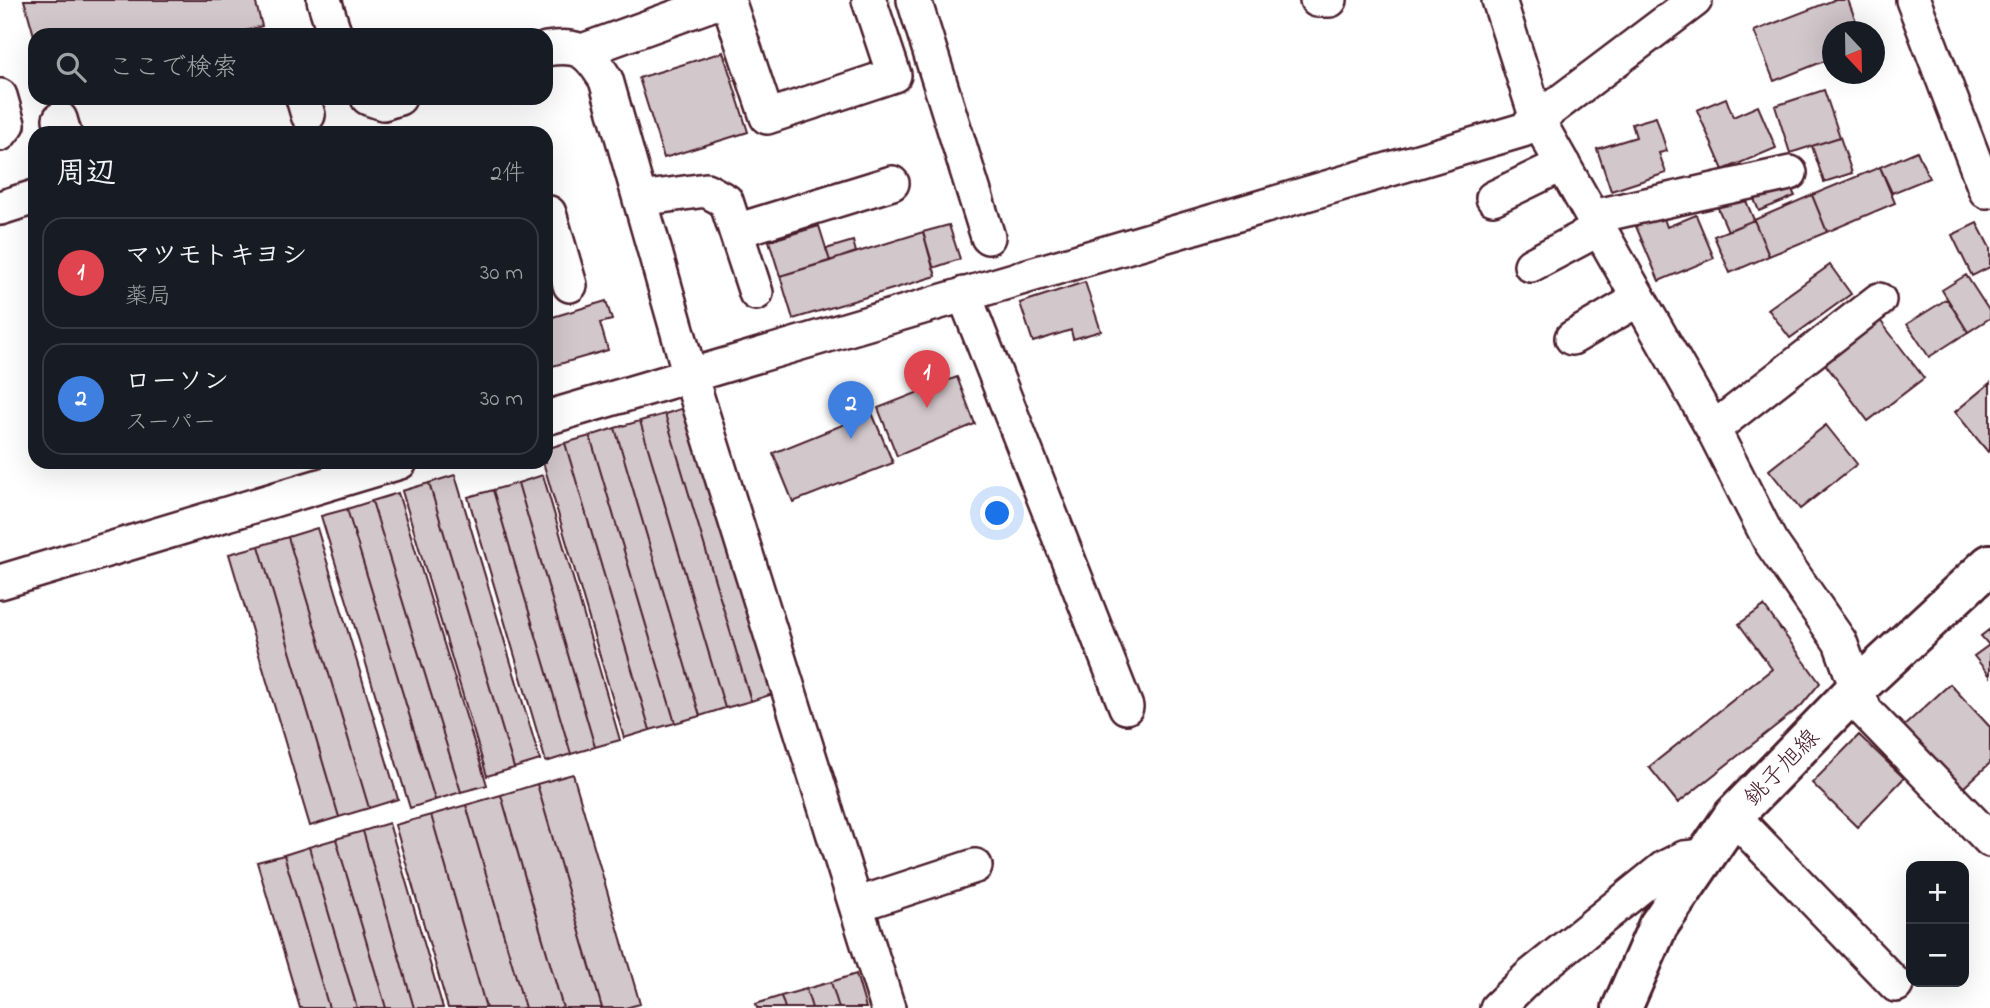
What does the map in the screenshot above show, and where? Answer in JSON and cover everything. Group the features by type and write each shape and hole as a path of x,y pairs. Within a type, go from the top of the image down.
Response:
{"main road":[{"name":"銚子旭線","path":"1622,1008 1658,926 1733,816 1858,687 1990,564"}],"street":[{"path":"324,0 333,28"},
{"path":"582,51 723,0 767,117 894,75 869,0"},
{"path":"914,0 988,237"},
{"path":"1317,0 1331,0"},
{"path":"1499,0 1537,119 1713,429 1770,541 1840,642 1865,711 1990,840"},
{"path":"553,416 1523,130 1695,0"},
{"path":"1913,0 1986,191 1990,190"},
{"path":"553,48 569,46 582,51 594,60 606,80 690,375 888,1008"},
{"path":"0,96 8,124 0,134"},
{"path":"1493,198 1563,164"},
{"path":"1531,265 1595,223 1790,173"},
{"path":"736,231 892,183"},
{"path":"640,199 706,190 726,201 757,293"},
{"path":"0,208 28,199"},
{"path":"553,227 570,285"},
{"path":"964,294 1126,707"},
{"path":"1572,338 1639,299"},
{"path":"1713,429 1879,300"},
{"path":"0,582 377,469"},
{"path":"1733,816 1896,985"},
{"path":"1497,1008 1529,977 1664,868 1684,858 1704,856"},
{"path":"856,905 975,866"}],"building":[{"path":"24,0 255,0 262,26 255,28 32,28"},
{"path":"1834,0 1848,0 1856,21 1822,21 1822,62 1774,81 1754,31"},
{"path":"723,52 748,132 664,158 639,78"},
{"path":"1824,90 1840,137 1790,153 1775,106"},
{"path":"1726,98 1733,117 1758,106 1776,148 1723,170 1697,110"},
{"path":"1656,117 1667,151 1659,153 1666,173 1611,191 1597,149 1636,137 1632,124"},
{"path":"1840,137 1852,173 1824,182 1812,146"},
{"path":"1917,151 1929,178 1892,193 1880,167"},
{"path":"1880,167 1895,203 1827,232 1812,195"},
{"path":"1789,184 1795,196 1759,211 1754,199"},
{"path":"1741,189 1754,220 1728,231 1714,199"},
{"path":"1812,195 1827,232 1769,256 1754,220"},
{"path":"1662,213 1667,227 1696,215 1714,258 1659,281 1635,224"},
{"path":"1754,220 1769,256 1730,273 1714,236"},
{"path":"1977,223 1990,248 1990,267 1972,276 1952,235"},
{"path":"949,225 960,259 933,268 923,232"},
{"path":"819,226 830,261 780,276 769,241"},
{"path":"923,232 936,276 793,319 780,276"},
{"path":"853,241 856,252 830,261 826,249"},
{"path":"1830,265 1851,294 1790,338 1768,309"},
{"path":"1966,275 1990,312 1990,318 1968,332 1942,290"},
{"path":"1085,282 1101,331 1073,339 1071,330 1033,342 1020,303"},
{"path":"1947,299 1968,332 1929,357 1907,324"},
{"path":"606,301 612,320 600,323 608,350 553,366 553,317"},
{"path":"1879,319 1924,378 1868,421 1823,361"},
{"path":"957,377 975,424 897,456 878,408"},
{"path":"1990,383 1990,451 1988,452 1955,412"},
{"path":"690,406 776,693 751,701 665,414"},
{"path":"872,413 893,463 793,502 773,453"},
{"path":"665,414 751,701 725,708 640,421"},
{"path":"640,421 725,708 700,716 615,428"},
{"path":"1826,425 1857,464 1800,509 1769,470"},
{"path":"615,428 700,716 675,723 590,436"},
{"path":"590,436 675,723 650,730 565,443"},
{"path":"565,443 650,730 624,738 545,469 553,469 553,447"},
{"path":"455,475 540,760 514,768 429,483"},
{"path":"543,475 620,740 595,747 518,483"},
{"path":"429,483 514,768 487,776 402,491"},
{"path":"518,483 595,747 571,754 493,490"},
{"path":"493,490 571,754 546,762 468,497"},
{"path":"398,493 487,785 461,792 372,501"},
{"path":"372,501 461,792 435,800 347,509"},
{"path":"347,509 435,800 410,808 321,516"},
{"path":"317,528 398,799 369,808 288,537"},
{"path":"288,537 369,808 339,817 259,546"},
{"path":"259,546 339,817 310,826 229,554"},
{"path":"1764,606 1820,683 1801,706 1678,803 1649,767 1772,669 1739,624"},
{"path":"1990,629 1990,676 1974,656 1989,645 1981,636"},
{"path":"1950,684 1990,727 1990,763 1962,789 1904,726"},
{"path":"1859,735 1904,778 1857,827 1812,783"},
{"path":"573,774 640,1004 625,1008 602,1008 537,784"},
{"path":"537,784 602,1008 563,1008 501,795"},
{"path":"501,795 563,1008 525,1008 466,805"},
{"path":"466,805 525,1008 486,1008 431,815"},
{"path":"431,815 486,1008 448,1008 395,825"},
{"path":"389,823 443,1008 414,1008 363,831"},
{"path":"363,831 414,1008 386,1008 336,839"},
{"path":"336,839 386,1008 357,1008 309,847"},
{"path":"309,847 357,1008 329,1008 284,855"},
{"path":"284,855 329,1008 300,1008 257,862"},
{"path":"856,974 866,1008 839,1008 831,982"},
{"path":"831,982 839,1008 812,1008 806,989"},
{"path":"806,989 812,1008 785,1008 781,996"},
{"path":"781,996 785,1008 757,1008 756,1004"}],"place":[{"name":"マツモトキヨシ","path":"927,408"},
{"name":"ローソン","path":"851,439"}]}
